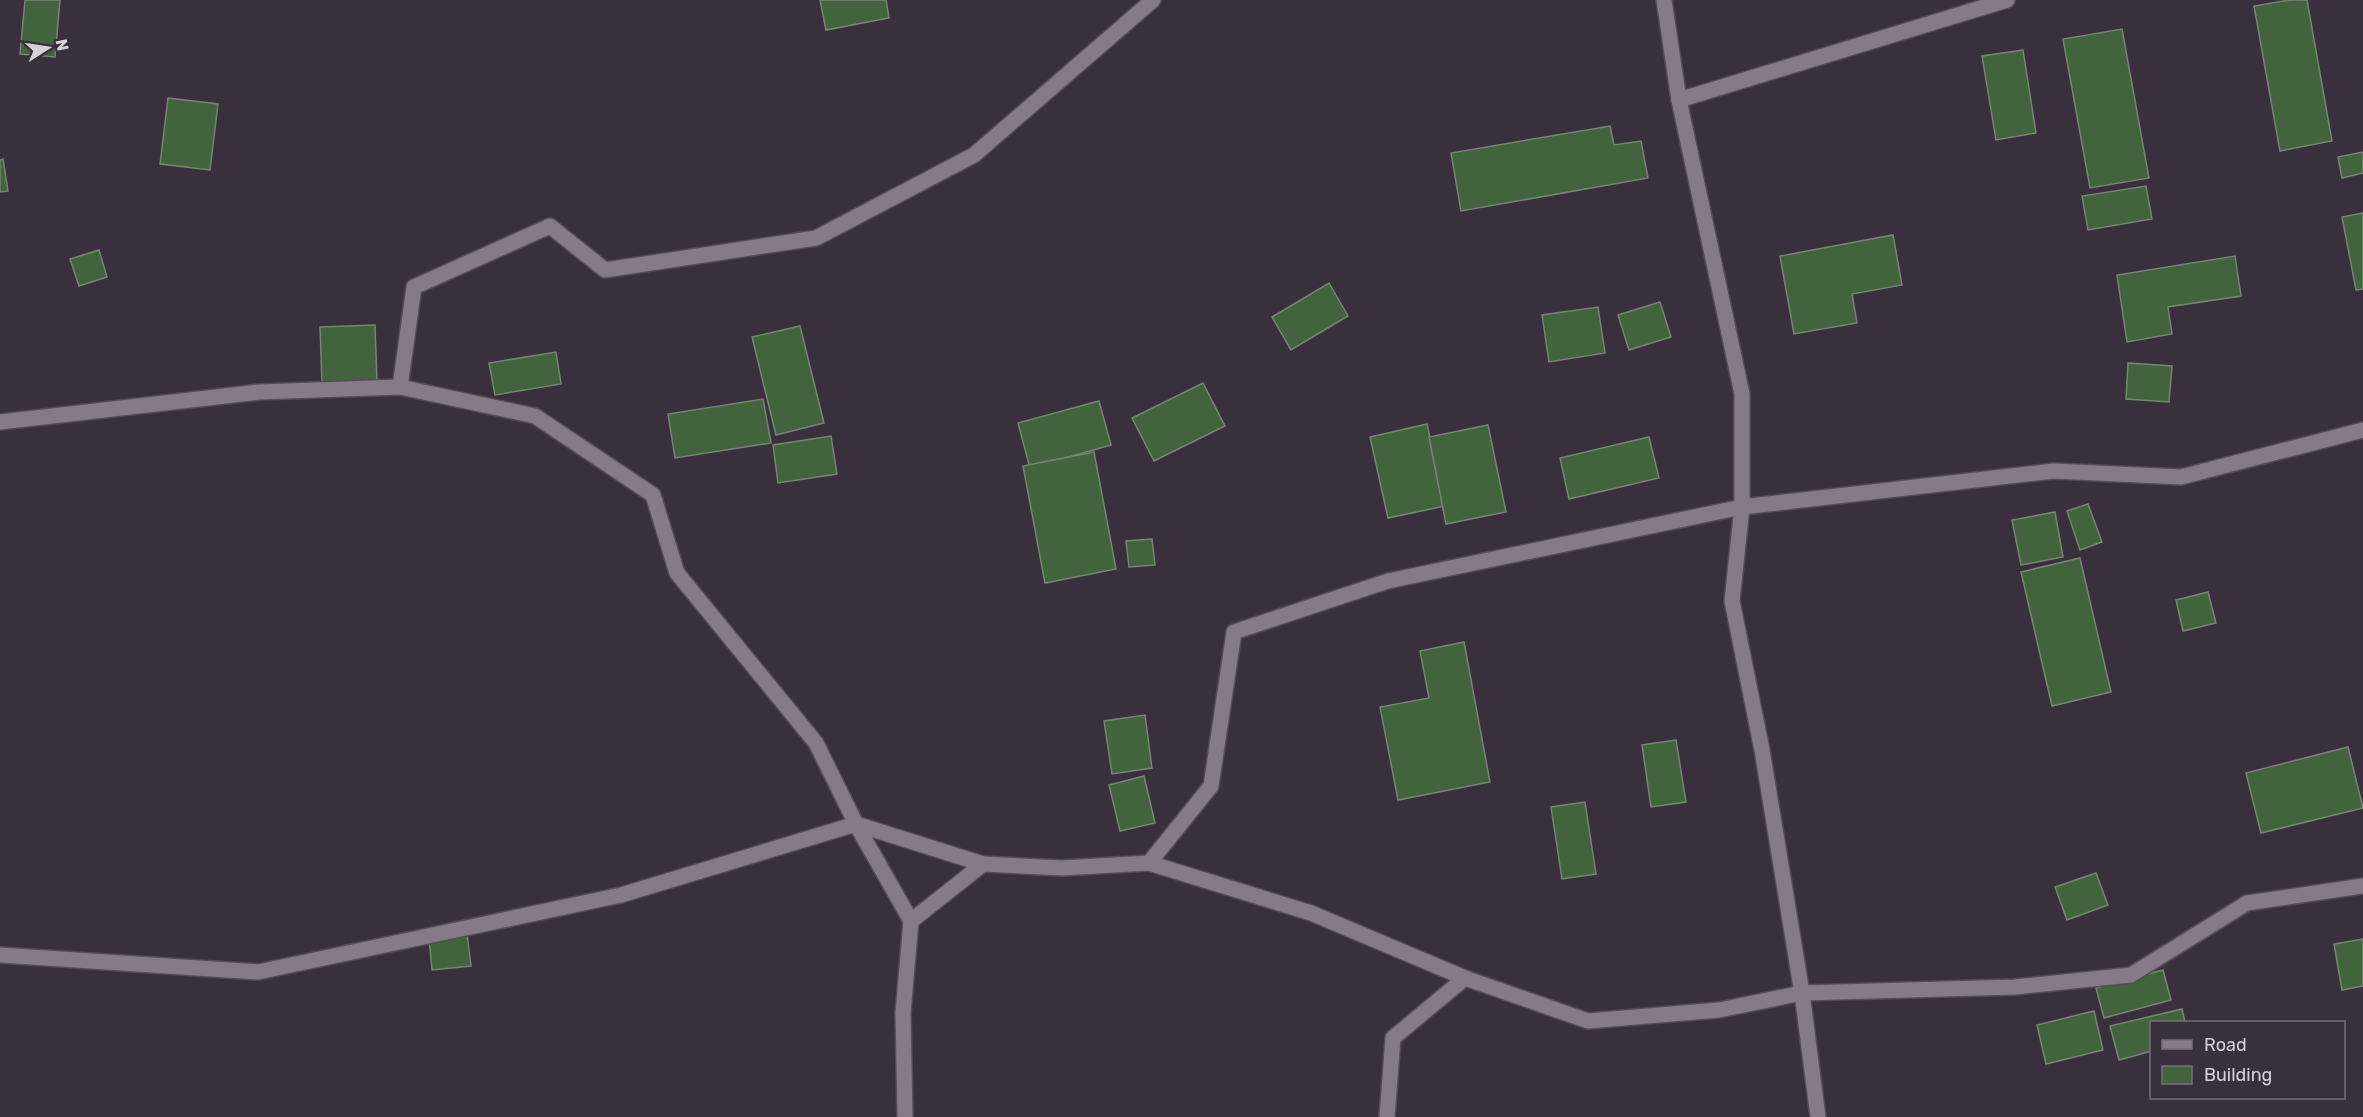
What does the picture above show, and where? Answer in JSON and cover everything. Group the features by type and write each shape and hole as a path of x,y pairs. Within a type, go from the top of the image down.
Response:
{"street":[{"path":"400,387 414,287 550,226 605,270 816,238 974,155 1153,0"},
{"path":"1664,0 1679,100 1742,394 1742,507 1732,601 1762,750 1802,993 1818,1117"},
{"path":"1679,100 2007,0"},
{"path":"0,422 259,392 400,387 535,416 653,495 677,573 816,743 856,824 911,921 903,1013 905,1117"},
{"path":"1149,863 1210,786 1234,632 1388,581 1742,507 2054,471 2181,477 2363,430"},
{"path":"0,955 258,972 621,895 856,824 983,864 1062,868 1149,863 1311,913 1465,978 1588,1021 1719,1010 1802,993 2015,987 2131,975 2247,903 2363,886"},
{"path":"911,921 983,864"},
{"path":"1387,1117 1393,1038 1465,978"}],"building":[{"path":"25,0 60,0 55,57 20,54"},
{"path":"820,0 886,0 889,18 826,30"},
{"path":"2290,0 2307,0 2332,141 2280,151 2254,6"},
{"path":"2122,29 2149,178 2090,188 2063,39"},
{"path":"2023,50 2036,133 1996,140 1982,56"},
{"path":"168,98 218,104 210,170 160,164"},
{"path":"1610,126 1614,145 1641,141 1648,178 1461,211 1451,153"},
{"path":"2363,152 2363,173 2342,178 2338,157"},
{"path":"3,159 8,191 0,192 0,160"},
{"path":"2146,186 2152,219 2088,230 2082,196"},
{"path":"2363,213 2363,289 2356,290 2342,217"},
{"path":"1893,235 1902,285 1852,294 1857,323 1794,334 1780,256"},
{"path":"99,250 107,277 79,286 70,259"},
{"path":"2235,256 2241,296 2168,307 2172,334 2127,342 2117,275"},
{"path":"1329,283 1348,316 1291,350 1272,317"},
{"path":"1660,302 1671,337 1629,350 1618,315"},
{"path":"1598,307 1605,353 1549,362 1542,315"},
{"path":"375,325 377,381 322,383 320,327"},
{"path":"800,326 824,423 776,435 752,337"},
{"path":"556,352 561,384 495,395 489,363"},
{"path":"2128,363 2172,366 2169,402 2126,399"},
{"path":"1203,383 1225,426 1154,461 1132,418"},
{"path":"763,399 771,443 675,458 668,414"},
{"path":"1099,401 1111,445 1030,468 1018,423"},
{"path":"1427,424 1445,506 1388,518 1370,437"},
{"path":"1488,425 1506,512 1446,524 1429,437"},
{"path":"831,436 837,474 778,483 773,445"},
{"path":"1649,437 1659,478 1569,499 1560,458"},
{"path":"1094,452 1116,569 1045,583 1023,466"},
{"path":"2088,504 2102,542 2080,550 2067,511"},
{"path":"2055,512 2063,557 2021,565 2012,520"},
{"path":"1152,539 1155,565 1129,567 1126,541"},
{"path":"2080,558 2111,692 2052,706 2021,572"},
{"path":"2208,592 2216,623 2183,631 2176,600"},
{"path":"1464,642 1490,782 1398,800 1380,707 1429,698 1420,651"},
{"path":"1145,715 1152,768 1112,774 1104,721"},
{"path":"1676,740 1686,802 1651,807 1642,745"},
{"path":"2348,747 2363,808 2261,833 2246,773"},
{"path":"1144,776 1155,823 1120,831 1109,785"},
{"path":"1585,802 1596,874 1562,879 1551,807"},
{"path":"2096,873 2108,905 2067,920 2055,887"},
{"path":"467,934 471,966 432,970 429,938"},
{"path":"2363,939 2363,986 2342,990 2334,944"},
{"path":"2163,970 2171,1000 2104,1018 2096,988"},
{"path":"2182,1009 2185,1021 2150,1021 2150,1052 2119,1060 2110,1026"},
{"path":"2094,1011 2103,1050 2046,1064 2037,1025"}]}
